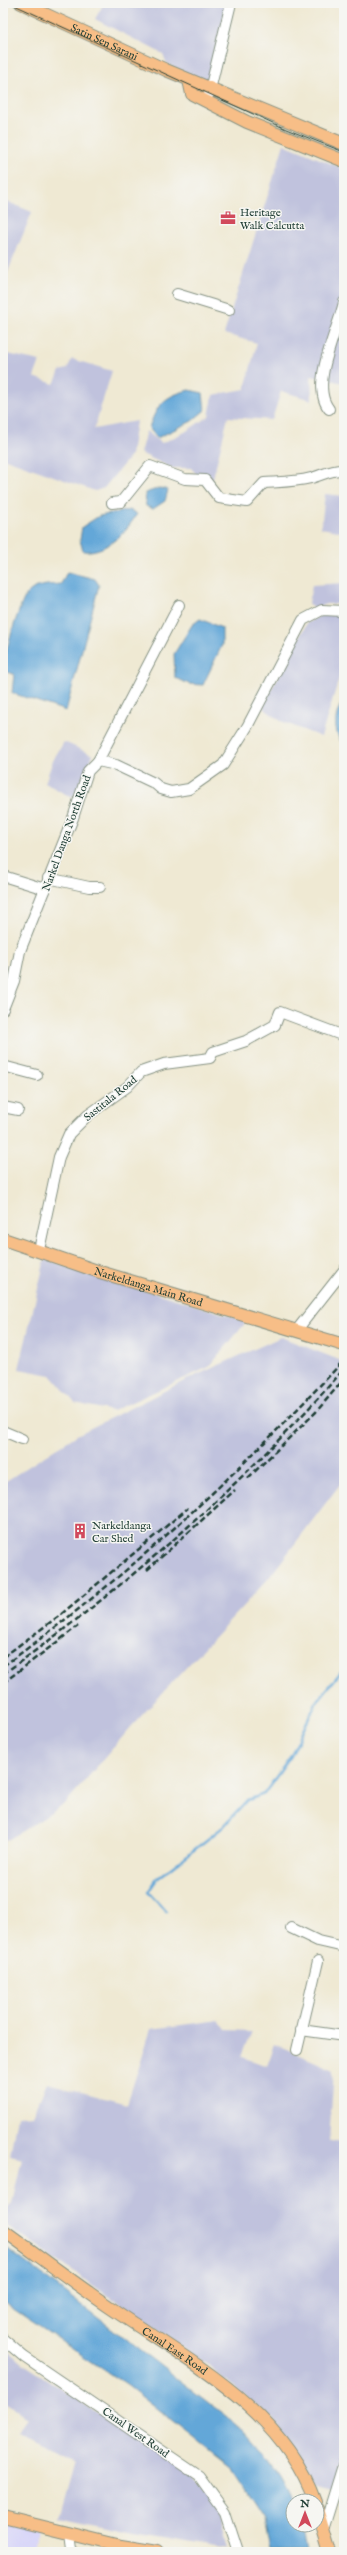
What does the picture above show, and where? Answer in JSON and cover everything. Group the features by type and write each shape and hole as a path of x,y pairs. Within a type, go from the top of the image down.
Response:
{"main road":[{"name":"Satin Sen Sarani","path":"21,3 189,80 344,144"},
{"path":"189,80 192,94 209,103 275,134 344,161"},
{"name":"Narkeldanga Main Road","path":"3,1239 100,1272 344,1345"},
{"name":"Canal East Road","path":"3,2230 101,2302 217,2380 268,2423 295,2459 311,2493"},
{"path":"3,2517 121,2546 158,2552"},
{"path":"324,2533 330,2552"}],"street":[{"path":"209,103 209,88 231,3"},
{"path":"177,294 229,310"},
{"path":"329,409 324,402 320,387 344,302"},
{"path":"112,503 121,502 150,466 185,479 205,480 219,498 247,502 264,483 295,482 313,478 332,469 344,470"},
{"name":"Narkel Danga North Road","path":"3,1009 14,981 20,951 73,818 88,771 98,761 179,605"},
{"path":"98,761 116,765 154,783 161,789 172,792 189,789 223,765 247,727 303,620 322,610 344,611"},
{"path":"3,876 45,888"},
{"path":"48,878 89,887 100,887"},
{"name":"Sastitala Road","path":"39,1250 59,1157 69,1134 88,1115 127,1087 141,1072 164,1064 210,1058 213,1052 246,1041 275,1025 280,1012 344,1036"},
{"path":"3,1066 37,1075"},
{"path":"3,1107 18,1110"},
{"path":"296,1330 344,1270"},
{"path":"3,1431 22,1440"},
{"path":"291,1928 318,1941 344,1946"},
{"path":"297,2050 318,1961"},
{"path":"301,2030 344,2036"},
{"name":"Canal West Road","path":"3,2339 24,2357 199,2476 226,2512 238,2552"},
{"path":"325,2524 344,2462"},
{"path":"70,2534 72,2549 74,2552"}],"shaded area":[{"path":"104,3 228,3 207,84 167,64 163,54 95,19"},
{"path":"284,144 344,169 344,383 311,376 312,400 281,391 272,420 228,417 211,486 205,484 191,468 172,468 140,453 146,431 162,443 185,432 209,416 213,395 245,389 257,343 224,334"},
{"path":"3,200 32,212 3,284"},
{"path":"3,353 40,361 34,377 54,384 60,371 67,369 72,359 112,371 94,429 136,421 131,455 104,488 95,491 3,458"},
{"path":"325,494 344,496 344,532 321,528"},
{"path":"344,583 344,604 326,604 313,609 309,603 312,585"},
{"path":"344,614 344,662 321,737 281,721 262,707 307,623 321,615"},
{"path":"64,742 93,755 73,798 45,783 53,760"},
{"path":"45,1259 247,1321 209,1367 112,1411 75,1403 51,1375 19,1369"},
{"path":"281,1337 344,1362 344,1479 268,1579 131,1727 64,1805 3,1843 3,1483 77,1435 186,1380"},
{"path":"219,2020 226,2030 252,2031 242,2057 267,2066 275,2044 334,2070 329,2142 344,2139 344,2440 331,2489 312,2484 273,2419 205,2363 3,2223 3,2213 12,2204 22,2158 10,2155 17,2116 33,2115 47,2083 127,2104 151,2029"},
{"path":"3,2346 24,2364 192,2476 217,2509 228,2550 134,2534 59,2518 75,2460 18,2433 27,2417 3,2401"},
{"path":"3,2521 41,2529 32,2549 35,2552 3,2552"}],"water":[{"path":"189,390 203,393 205,410 192,421 157,438 149,428 159,407 168,398"},
{"path":"160,488 168,490 165,501 153,509 146,506 145,493"},
{"path":"130,510 137,514 121,535 100,549 83,551 80,540 82,527 99,516"},
{"path":"67,572 95,579 99,585 66,711 12,693 14,674 3,671 12,631 20,608 27,594 34,588 61,584"},
{"path":"200,619 222,628 222,645 203,685 189,684 175,678 174,654 192,625"},
{"path":"344,700 344,745 340,740 336,728 336,717"},
{"path":"3,2245 244,2430 278,2473 287,2493 285,2493 285,2533 302,2533 306,2552 271,2552 265,2519 231,2467 128,2386 3,2302"}],"waterway":[{"path":"166,1912 148,1892 157,1879 223,1827 248,1800 264,1794 291,1756 316,1703 344,1668"}],"tram line":[{"path":"10,3 286,129 344,152"}],"railway":[{"path":"3,1666 94,1596 181,1522 264,1443 344,1360"},
{"path":"3,1674 95,1605 182,1532 266,1453 306,1412 344,1369"},
{"path":"248,1478 316,1412 344,1379"},
{"path":"147,1570 235,1490"},
{"path":"3,1657 59,1616 188,1508"},
{"path":"3,1683 78,1626"}],"place":[{"name":"Heritage Walk Calcutta","path":"228,218"},
{"name":"Narkeldanga Car Shed","path":"80,1531"}]}
